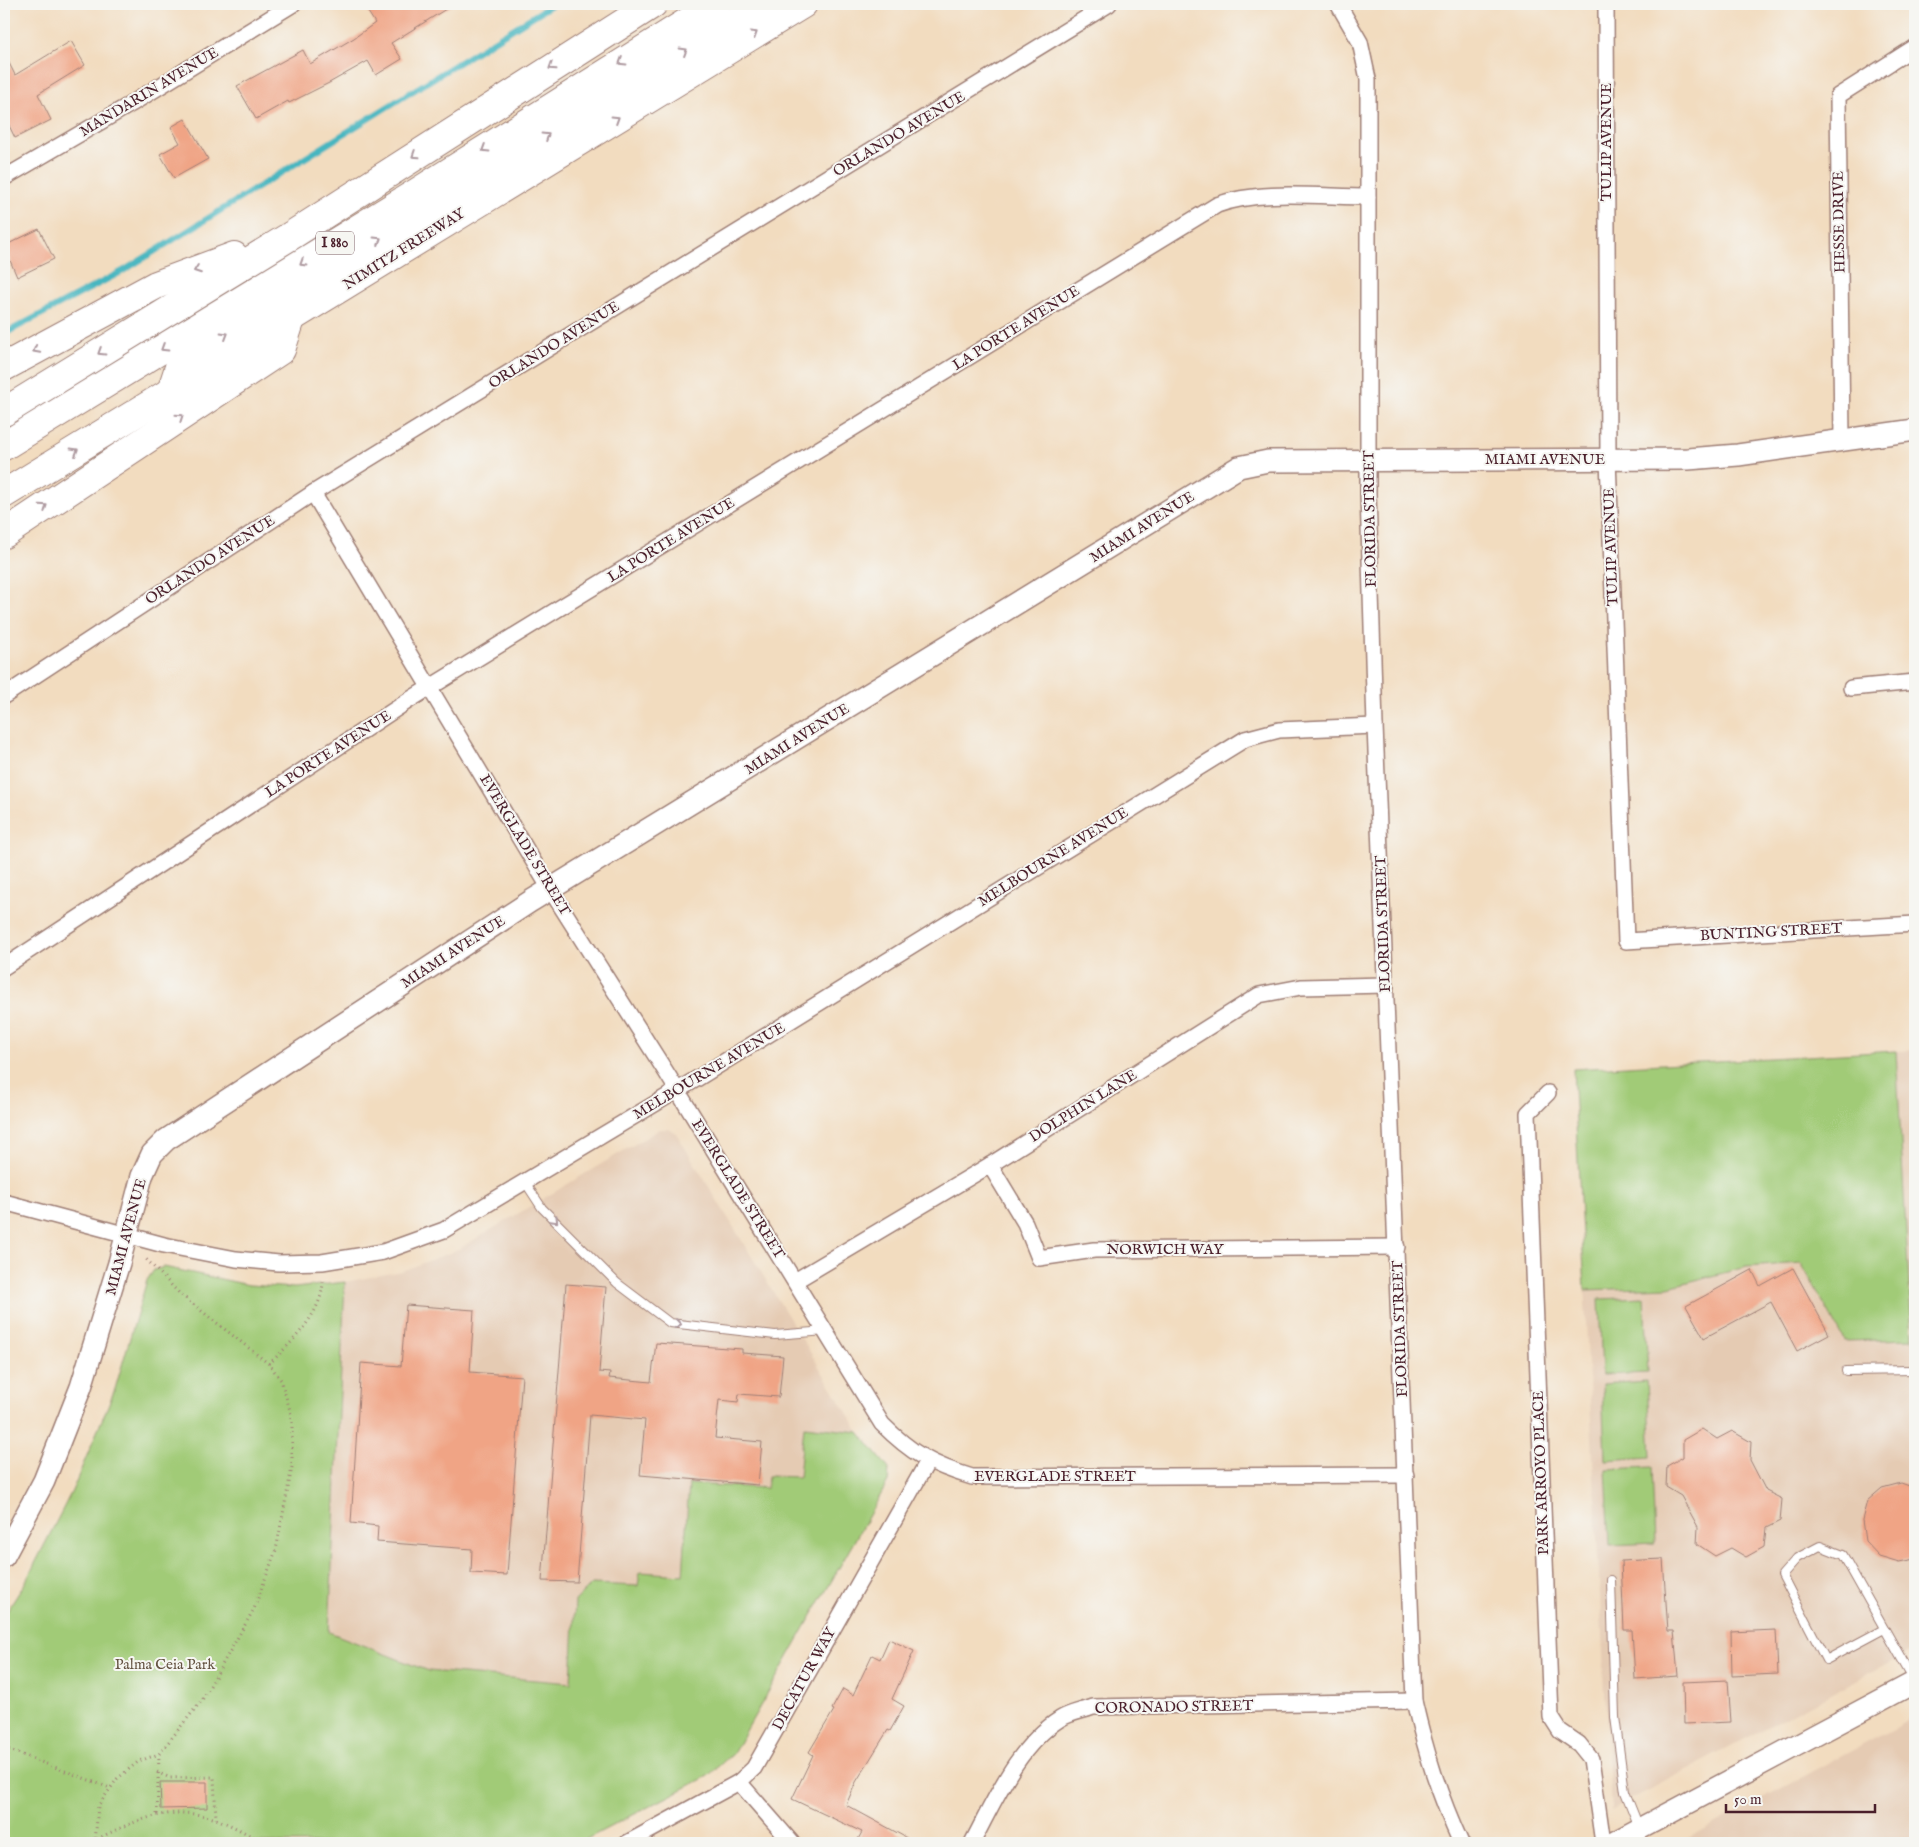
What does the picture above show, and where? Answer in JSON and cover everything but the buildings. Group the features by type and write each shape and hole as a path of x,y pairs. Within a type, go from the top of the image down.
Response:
{"highway":[{"name":"I 880","path":"4,412 292,235 593,40 652,4"},
{"name":"I 880","path":"4,446 416,193 716,4"},
{"name":"I 880","path":"171,392 181,361 763,4"},
{"name":"NIMITZ FREEWAY","path":"4,494 803,4"},
{"path":"593,40 663,36"},
{"path":"4,367 156,285 292,235"},
{"path":"4,534 282,350 291,319"}],"street":[{"name":"MANDARIN AVENUE","path":"4,178 131,104 293,4"},
{"name":"ORLANDO AVENUE","path":"4,696 313,493 1110,4"},
{"name":"FLORIDA STREET","path":"1338,4 1360,42 1368,79 1369,460 1375,726 1414,1701 1428,1759 1442,1801 1461,1843"},
{"name":"TULIP AVENUE","path":"1606,4 1608,459 1626,940"},
{"name":"HESSE DRIVE","path":"1842,440 1838,96 1915,47"},
{"name":"LA PORTE AVENUE","path":"4,967 430,688 1217,205 1232,199 1256,196 1368,197"},
{"name":"MIAMI AVENUE","path":"4,1556 44,1481 81,1387 127,1235 142,1176 152,1154 166,1140 550,889 1239,467 1268,460 1688,459 1738,455 1915,430"},
{"name":"EVERGLADE STREET","path":"313,493 550,889 882,1424 904,1446 928,1461 972,1477 1406,1475"},
{"path":"1851,688 1915,682"},
{"name":"MELBOURNE AVENUE","path":"4,1202 164,1245 236,1259 279,1263 322,1262 383,1252 444,1230 525,1182 677,1091 1245,739 1279,730 1375,726"},
{"name":"BUNTING STREET","path":"1626,940 1915,924"},
{"name":"DOLPHIN LANE","path":"795,1281 990,1165 1259,995 1301,987 1386,985"},
{"name":"PARK ARROYO PLACE","path":"1548,1093 1528,1113 1551,1717 1560,1731 1579,1744 1591,1759 1603,1843"},
{"name":"NORWICH WAY","path":"990,1165 1025,1223 1039,1258 1094,1250 1397,1247"},
{"name":"DECATUR WAY","path":"626,1843 738,1782 754,1768 928,1461"},
{"path":"1613,1843 1915,1683"},
{"name":"CORONADO STREET","path":"972,1843 1004,1784 1037,1736 1062,1718 1093,1707 1414,1701"},
{"path":"738,1782 792,1843"}],"lane":[{"path":"525,1182 542,1208 617,1283 670,1323 775,1334 826,1331"},
{"path":"1846,1371 1915,1370"},
{"path":"1884,1628 1826,1660 1782,1575 1797,1558 1820,1546 1843,1555 1915,1683"},
{"path":"1611,1580 1615,1717 1626,1792 1640,1829"}],"path":[{"path":"96,1841 98,1806 110,1788 117,1779 139,1761 159,1754 202,1700 254,1609 276,1550 292,1467 292,1417 281,1380 269,1364 180,1294 153,1267 127,1235"},
{"path":"269,1364 288,1346 313,1313 323,1291 322,1262"},
{"path":"4,1748 110,1788"},
{"path":"156,1814 159,1754"},
{"path":"157,1772 170,1778 214,1777 216,1819"},
{"path":"96,1841 135,1820 156,1814 194,1814 216,1819 264,1843"}],"shaded area":[{"path":"1915,1050 1915,1649 1611,1810 1573,1069"},
{"path":"660,1129 669,1129 676,1133 859,1432 889,1469 888,1482 734,1752 579,1843 378,1843 329,1632 345,1282 402,1271 457,1250"},
{"path":"1915,1717 1915,1843 1679,1843"}],"green space":[{"path":"1896,1051 1912,1339 1845,1341 1801,1263 1747,1267 1668,1287 1585,1290 1573,1069"},
{"name":"Palma Ceia Park","path":"164,1267 249,1285 295,1288 345,1282 329,1632 428,1671 571,1683 575,1601 592,1584 638,1586 640,1572 683,1575 689,1484 767,1488 768,1476 799,1477 804,1426 859,1432 889,1469 888,1482 734,1752 708,1776 579,1843 4,1843 4,1616 25,1583 72,1491 115,1389 147,1280 154,1270"},
{"path":"1644,1297 1648,1373 1602,1375 1599,1299"},
{"path":"1647,1381 1651,1457 1605,1460 1602,1384"},
{"path":"1652,1467 1655,1543 1610,1545 1606,1469"}],"waterway":[{"path":"4,334 123,271 553,4"}]}
